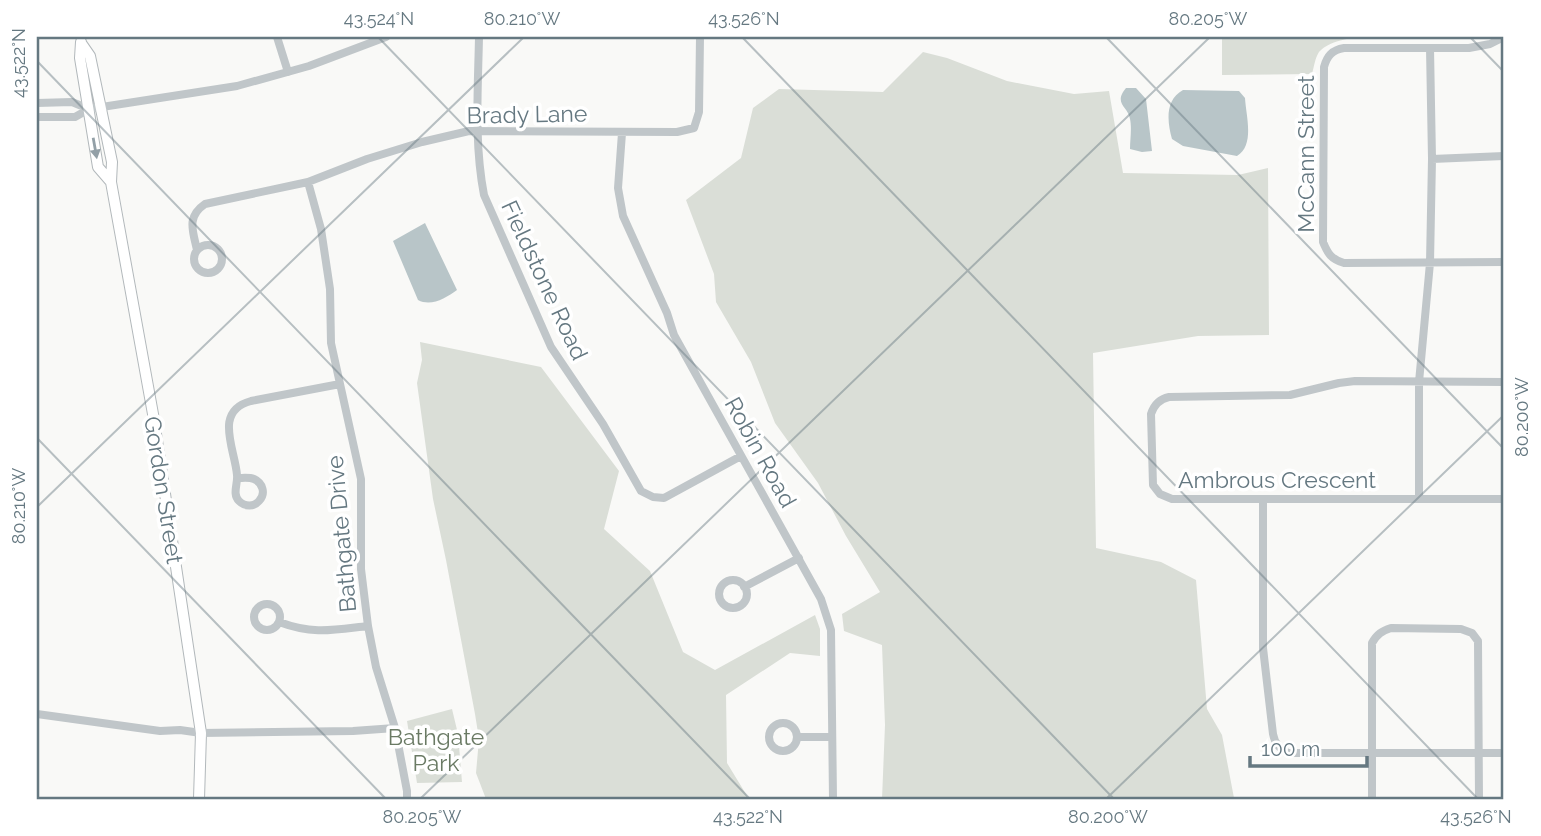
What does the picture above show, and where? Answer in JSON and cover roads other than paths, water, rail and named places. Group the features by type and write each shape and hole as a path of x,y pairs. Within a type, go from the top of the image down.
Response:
{"main road":[{"name":"Gordon Street","path":"81,40 90,56 102,108 112,162 111,182 153,414 201,733 199,799"},
{"name":"Gordon Street","path":"81,40 80,58 99,167 111,182"}],"street":[{"path":"277,37 288,72"},
{"path":"37,117 75,117 89,109 237,86 331,59 386,37"},
{"name":"Fieldstone Road","path":"479,37 477,131 484,195 551,347 603,424 641,491 653,497 664,498 741,456"},
{"name":"Brady Lane","path":"197,250 192,220 200,206 308,182 367,159 422,142 477,131 622,133 677,132 694,128 699,112 700,37"},
{"name":"McCann Street","path":"1504,37 1481,46 1344,48 1331,52 1324,66 1323,229 1323,242 1327,253 1333,260 1344,263 1504,262"},
{"path":"1419,498 1419,382 1430,263 1430,48"},
{"path":"37,103 72,102 89,109"},
{"name":"Robin Road","path":"622,133 618,188 622,216 667,313 674,335 821,599 831,630 833,799"},
{"path":"1432,159 1504,156"},
{"name":"Bathgate Drive","path":"308,182 321,229 330,289 331,343 361,479 361,569 368,626 376,667 395,728 407,799"},
{"name":"Ambrous Crescent","path":"1504,382 1347,382 1277,396 1169,397 1156,404 1151,414 1153,485 1160,494 1172,499 1504,499"},
{"path":"238,478 228,428 231,415 239,406 251,401 340,384"},
{"path":"1263,499 1263,648 1275,743 1287,753 1504,753"},
{"path":"744,587 799,558"},
{"path":"279,622 311,631 368,626"},
{"path":"1372,799 1372,643 1376,636 1391,628 1461,629 1472,633 1478,641 1479,799"},
{"path":"37,714 160,731 201,733 395,728"},
{"path":"798,737 832,737"}],"park label":[{"name":"Bathgate Park","path":"436,749"}]}
